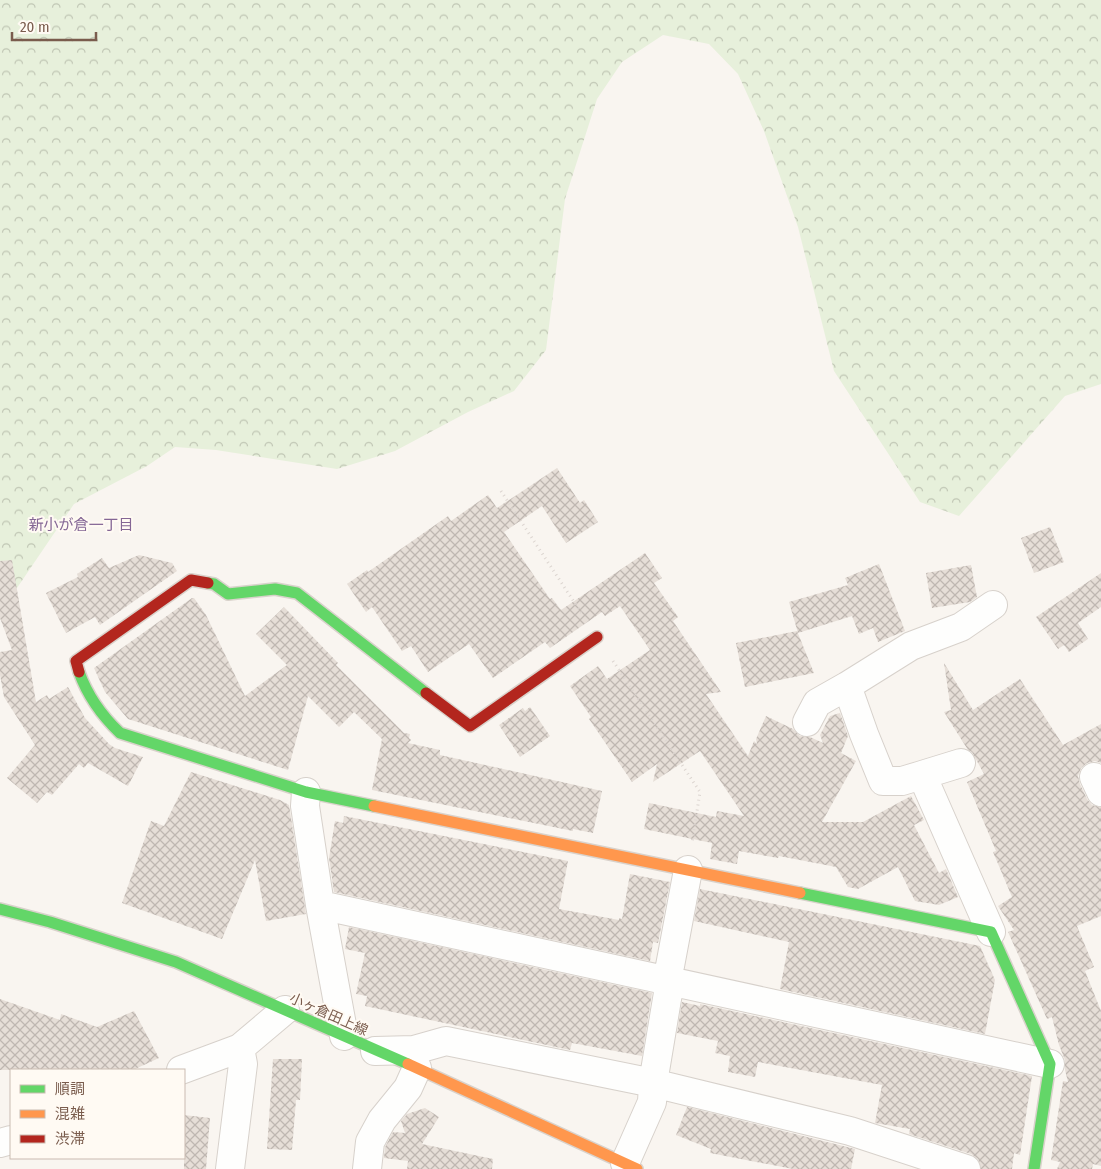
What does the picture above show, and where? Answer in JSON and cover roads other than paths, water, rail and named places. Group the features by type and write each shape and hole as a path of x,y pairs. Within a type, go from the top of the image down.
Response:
{"street":[{"path":"597,636 470,726 297,593 275,589 228,594 214,584 191,580 76,661 81,681 90,700 103,717 120,733 306,792 991,932"},
{"path":"807,722 817,703 911,646 961,627 993,605"},
{"path":"847,686 883,781 902,781 961,763"},
{"path":"922,775 1050,1064 1034,1169"},
{"path":"306,792 305,806 320,905 344,1036"},
{"path":"631,1166 652,1102 653,1082 668,993 666,979 688,870"},
{"path":"320,905 1050,1064"},
{"name":"小ヶ倉田上線","path":"0,909 50,922 176,962 417,1068 631,1166"},
{"path":"185,1069 240,1048 285,1010"},
{"path":"375,1051 414,1050 446,1040 653,1082 850,1131 966,1169"},
{"path":"230,1169 243,1064 240,1048"},
{"path":"367,1169 370,1142 382,1120 408,1088 417,1068"}],"district":[{"name":"新小が倉一丁目","path":"81,525"}]}
